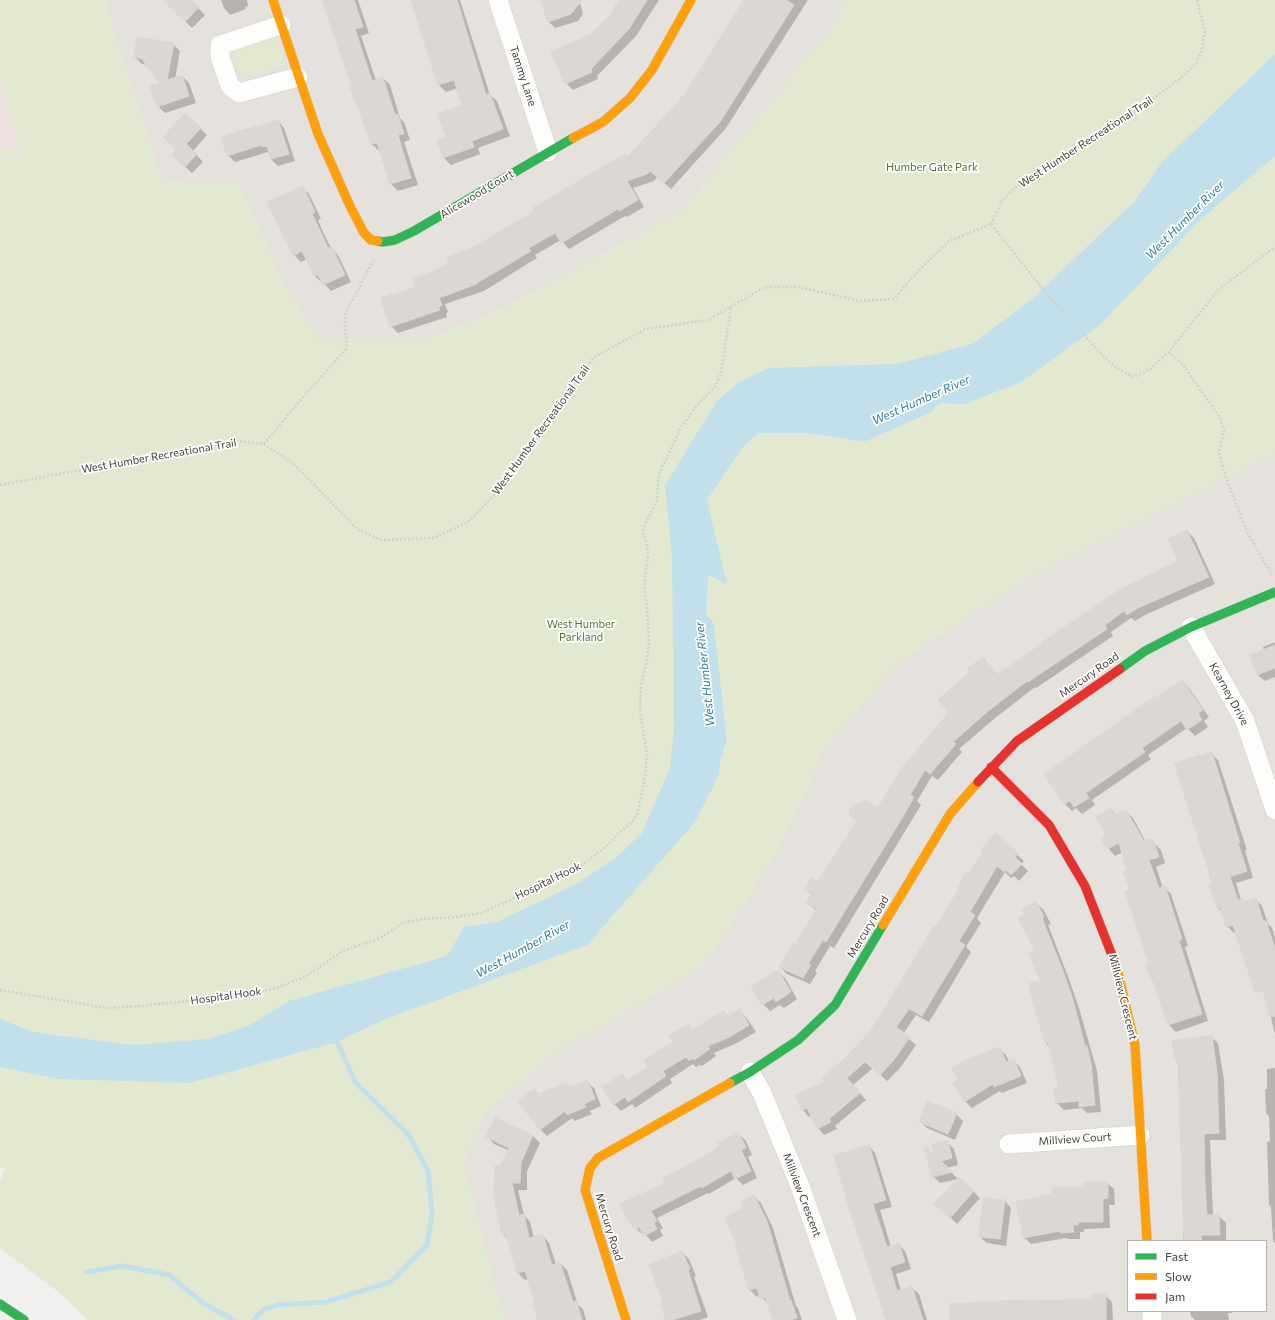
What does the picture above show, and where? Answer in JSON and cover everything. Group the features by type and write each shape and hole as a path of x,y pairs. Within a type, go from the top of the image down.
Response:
{"street":[{"path":"273,0 318,134 357,221 364,233 371,240 383,242"},
{"name":"Tammy Lane","path":"498,0 548,152"},
{"name":"Alicewood Court","path":"383,242 395,240 414,231 548,152 603,122 630,98 652,70 692,0"},
{"path":"281,25 220,45 220,57 222,64 230,86 239,93 298,77"},
{"name":"Mercury Road","path":"626,1320 585,1190 590,1168 598,1158 750,1072 798,1040 835,1005 950,814 991,767 1017,741 1145,651 1191,627 1275,592"},
{"name":"Kearney Drive","path":"1191,627 1245,721 1275,810"},
{"name":"Millview Crescent","path":"991,767 1049,825 1085,886 1116,962 1135,1044 1147,1240"},
{"name":"Millview Crescent","path":"750,1072 762,1094 800,1186 847,1320"},
{"name":"Millview Court","path":"1009,1144 1140,1135"},
{"path":"0,1304 24,1320"}],"path":[{"name":"West Humber Recreational Trail","path":"0,485 237,441 264,444 294,464 357,529 381,540 434,538 468,522 503,486 594,357 646,329 708,320 765,287 798,287 860,302 894,299 918,271 949,241 991,224 1002,201 1010,192 1029,178 1129,116 1182,77 1196,64 1202,49 1205,32 1197,0"},
{"path":"991,224 1041,287 1105,358 1118,369 1134,377 1150,369 1169,352 1218,290 1275,247"},
{"path":"264,444 346,349 345,314 383,242"},
{"name":"Hospital Hook","path":"0,990 106,1008 244,995 276,988 306,976 344,951 380,938 403,923 422,919 456,917 481,913 555,880 586,862 607,846 634,820 638,812 645,776 646,754 640,711 641,686 649,643 648,608 644,584 648,555 647,543 643,535 643,528 657,501 658,481 662,466 680,429 695,407 715,387 721,373 731,306"},
{"path":"1169,352 1183,365 1219,416 1224,430 1219,452 1226,475 1247,532 1275,581"}],"shaded area":[{"path":"104,0 844,0 840,18 681,212 496,312 430,338 317,338 282,281 239,185 162,182"},
{"path":"0,78 23,152 0,147"},
{"path":"1275,452 1275,1320 505,1320 492,1278 463,1164 487,1108 515,1088 561,1047 590,1033 706,963 775,854 809,785 819,756 896,664 1027,578"}],"green space":[{"path":"0,0 104,0 162,182 239,185 282,281 317,338 430,338 496,312 681,212 840,18 844,0 1275,0 1275,452 1027,578 896,664 819,756 809,785 775,854 706,963 590,1033 561,1047 515,1088 487,1108 463,1164 492,1278 505,1320 87,1320 61,1294 0,1248 0,1181 5,1168 0,1167 0,147 22,152 0,78"},
{"path":"274,36 285,54 281,64 253,76 242,74 234,67 232,56 242,42"}],"water":[{"path":"1275,54 1275,156 1201,219 1100,325 1021,382 965,404 941,403 818,433 758,433 742,448 707,500 727,584 708,575 703,694 707,707 723,728 719,775 695,822 587,945 383,1020 337,1042 190,1083 58,1079 0,1067 0,1019 33,1032 134,1045 208,1039 250,1025 289,1001 447,956 464,927 499,921 576,884 616,858 642,833 670,768 674,730 672,556 665,485 717,401 739,382 769,368 897,364 972,344 1031,300 1135,201 1162,162"}],"building":[{"path":"163,0 191,0 199,7 185,22"},
{"path":"322,0 354,0 363,27 355,29 372,81 383,77 395,115 398,114 404,134 398,135 411,178 390,184 377,143 371,144 357,107 350,88 352,87"},
{"path":"411,0 457,0 486,95 490,93 503,129 472,141 474,147 443,158 437,140 446,137 438,114 462,105 454,80 438,85"},
{"path":"541,0 582,0 571,14 548,22"},
{"path":"619,0 647,0 629,29 591,69 592,72 565,84 551,52 591,34 611,14"},
{"path":"744,0 786,0 794,5 720,122 664,183 650,171 647,174 627,181 638,200 619,211 618,209 561,243 555,233 529,248 531,251 477,284 439,298 442,305 439,307 440,310 390,327 380,298 415,288 413,278 430,273 449,264 447,258 474,247 535,211 533,208 625,154 627,158 685,94"},
{"path":"137,37 174,43 167,80 182,75 189,96 157,107 150,86 160,84 142,59 134,57"},
{"path":"185,113 201,128 186,144 197,154 185,167 172,155 176,150 163,137"},
{"path":"278,120 289,154 271,159 267,146 262,147 261,145 227,156 221,137"},
{"path":"303,186 315,212 312,214 328,248 332,247 345,275 323,285 318,275 314,276 302,251 293,256 267,202"},
{"path":"1187,530 1209,577 1138,608 1127,615 1124,611 1105,625 1107,629 1028,682 1027,681 987,712 953,742 956,744 930,774 925,770 910,795 914,797 904,815 826,942 823,940 808,964 811,965 803,978 779,967 793,943 795,945 817,909 806,903 812,893 804,889 811,878 818,881 857,821 850,816 849,811 853,805 862,803 864,799 878,808 902,768 949,712 938,700 970,672 967,669 983,657 997,675 1042,644 1041,643 1121,589 1178,561 1168,539"},
{"path":"1275,645 1275,668 1257,675 1250,655"},
{"path":"1182,680 1203,710 1198,713 1202,720 1187,730 1181,721 1142,748 1145,752 1086,793 1089,798 1074,807 1070,801 1064,804 1044,774 1154,697 1155,698"},
{"path":"1212,752 1247,871 1230,877 1238,900 1242,899 1243,902 1256,898 1263,921 1266,921 1275,949 1275,1016 1270,1017 1263,990 1255,992 1233,925 1226,927 1220,907 1217,908 1209,885 1212,884 1207,864 1174,763"},
{"path":"1111,808 1115,815 1126,810 1144,841 1150,839 1154,842 1159,857 1149,860 1159,888 1165,886 1182,939 1179,941 1202,1014 1168,1025 1153,980 1151,980 1146,964 1149,963 1125,891 1130,890 1123,871 1127,870 1119,843 1108,849 1101,838 1106,835 1096,817"},
{"path":"996,833 1018,853 1015,857 1022,864 1011,875 1006,870 1004,872 997,866 970,912 975,915 959,941 965,945 922,1016 909,1009 896,1027 910,1037 893,1061 880,1075 865,1062 847,1078 860,1093 829,1119 831,1122 817,1129 807,1108 802,1110 795,1095 825,1082 822,1078 844,1059 869,1033 887,1006 934,926 936,927 959,889 957,888 966,872 969,874 982,853 980,851"},
{"path":"1036,901 1044,917 1042,918 1063,971 1073,1000 1085,1046 1087,1046 1091,1063 1095,1105 1079,1107 1079,1101 1056,1103 1054,1088 1059,1088 1048,1042 1045,1043 1028,984 1040,981 1029,953 1035,951 1018,918 1025,915 1022,909"},
{"path":"778,970 791,992 776,1002 774,998 762,1005 751,987"},
{"path":"740,1009 749,1025 730,1037 708,1046 710,1049 694,1060 693,1058 689,1061 686,1057 663,1071 666,1076 628,1102 625,1097 613,1105 602,1087 622,1074 626,1081 648,1067 644,1060 673,1042 669,1036 689,1024 692,1030 724,1011 727,1017"},
{"path":"1212,1035 1217,1072 1219,1133 1204,1134 1205,1185 1207,1215 1219,1215 1220,1235 1201,1235 1202,1240 1184,1240 1178,1061 1175,1061 1172,1041"},
{"path":"1000,1047 1006,1062 1014,1059 1021,1076 994,1087 993,1084 964,1102 953,1083 959,1079 952,1069 966,1060"},
{"path":"588,1080 595,1099 584,1104 586,1107 567,1115 565,1111 540,1130 518,1101 534,1089 539,1094 566,1083 569,1088"},
{"path":"927,1101 957,1113 948,1134 919,1122"},
{"path":"495,1118 533,1135 521,1163 520,1183 512,1183 519,1215 524,1214 529,1238 543,1235 552,1265 560,1262 573,1302 576,1301 582,1320 538,1320 533,1304 535,1303 525,1271 517,1273 506,1234 502,1235 494,1197 495,1166 500,1166 509,1148 486,1137"},
{"path":"739,1133 746,1148 741,1150 751,1171 735,1179 731,1171 702,1188 701,1186 651,1211 657,1221 654,1223 657,1229 644,1236 639,1227 635,1229 627,1218 620,1204 665,1183 663,1178 720,1147 718,1143"},
{"path":"948,1141 952,1158 941,1161 953,1172 932,1177 924,1146 935,1156 932,1144"},
{"path":"869,1145 886,1200 873,1204 887,1247 899,1243 905,1262 890,1267 897,1291 912,1286 923,1320 886,1320 850,1211 834,1156"},
{"path":"959,1177 974,1191 950,1218 934,1204"},
{"path":"1084,1182 1108,1182 1108,1198 1103,1199 1103,1222 1078,1222 1078,1225 1073,1225 1074,1232 1060,1233 1060,1231 1023,1238 1016,1202 1052,1194 1052,1188 1084,1187"},
{"path":"754,1195 767,1221 790,1301 791,1300 797,1318 790,1320 773,1320 765,1297 760,1298 757,1288 749,1290 736,1247 738,1247 725,1218 744,1208 741,1202"},
{"path":"983,1198 1005,1200 1000,1239 979,1237"},
{"path":"682,1251 690,1269 688,1270 701,1311 673,1320 666,1320 660,1302 663,1301 649,1265"},
{"path":"1106,1294 1106,1320 950,1320 949,1304 1022,1300 1045,1301 1091,1299 1091,1295"}],"waterway":[{"name":"West Humber River","path":"812,419 862,427 923,400"},
{"name":"West Humber River","path":"700,629 712,738 709,749"},
{"path":"254,1320 264,1309 279,1305 326,1302 391,1282 427,1245 432,1215 428,1171 408,1134 356,1083 337,1042"},
{"path":"87,1272 123,1266 169,1275 203,1303 234,1320"}],"traffic: fast":[{"path":"378,241 383,242 395,240 414,231 573,138"},
{"path":"1120,669 1145,651 1191,627 1275,592"},
{"path":"730,1083 750,1072 798,1040 835,1005 883,925"},
{"path":"0,1304 24,1320"}],"traffic: slow":[{"path":"273,0 318,134 350,206 364,233 371,240 378,241"},
{"path":"573,138 603,122 630,98 652,70 691,0"},
{"path":"883,925 950,814 978,782"},
{"path":"1117,968 1135,1045 1147,1240"},
{"path":"626,1320 585,1190 590,1168 598,1158 730,1083"}],"traffic: jam":[{"path":"978,782 1017,741 1120,669"},
{"path":"991,767 1049,825 1085,886 1117,968"}],"park label":[{"name":"Humber Gate Park","path":"932,167"},
{"name":"West Humber Parkland","path":"581,630"}]}
